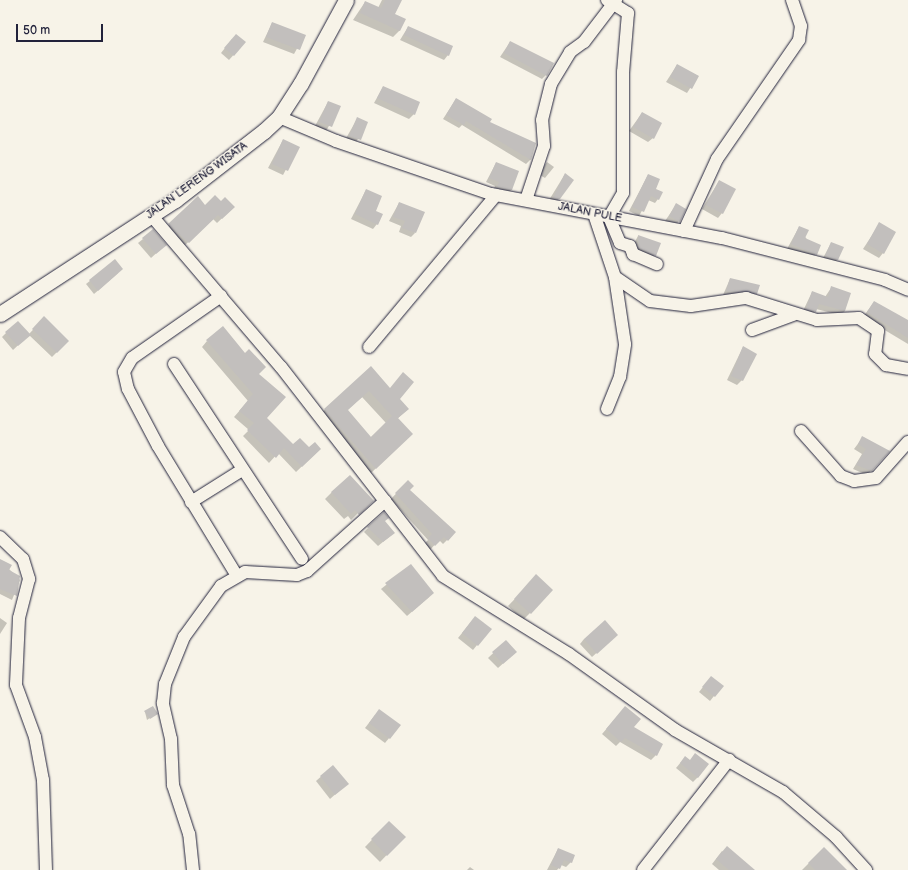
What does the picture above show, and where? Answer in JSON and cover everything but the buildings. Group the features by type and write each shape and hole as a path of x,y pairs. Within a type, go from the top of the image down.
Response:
{"main road":[{"name":"JALAN LERENG WISATA","path":"0,314 200,181 279,117 346,0"}],"street":[{"path":"684,231 718,159 799,40 802,26 792,0"},
{"path":"526,200 544,146 542,120 550,84 570,52 584,42 612,1 628,13 623,72 626,162 623,193 609,217 620,243 630,246 633,254 657,264"},
{"name":"JALAN PULE","path":"279,117 343,143 496,195 684,231 885,280 908,290"},
{"path":"369,347 496,195"},
{"path":"594,214 615,277 625,344 620,378 607,408"},
{"path":"151,215 281,367 443,576 569,654 675,730 783,792 836,837 866,870"},
{"path":"615,277 650,301 669,306 746,298 792,315 823,321 862,319 878,331 874,350 880,360 892,368 908,369"},
{"path":"221,296 132,358 124,372 128,389 190,502 234,571"},
{"path":"752,330 792,315"},
{"path":"174,364 242,470 302,559"},
{"path":"801,431 841,476 854,481 876,478 908,442"},
{"path":"190,502 242,470"},
{"path":"193,870 189,834 173,785 171,739 163,703 165,684 184,637 220,586 245,572 297,575 307,571 385,501"},
{"path":"0,537 22,559 29,579 20,618 16,685 35,737 43,780 46,870"},
{"path":"643,870 729,760"}]}
